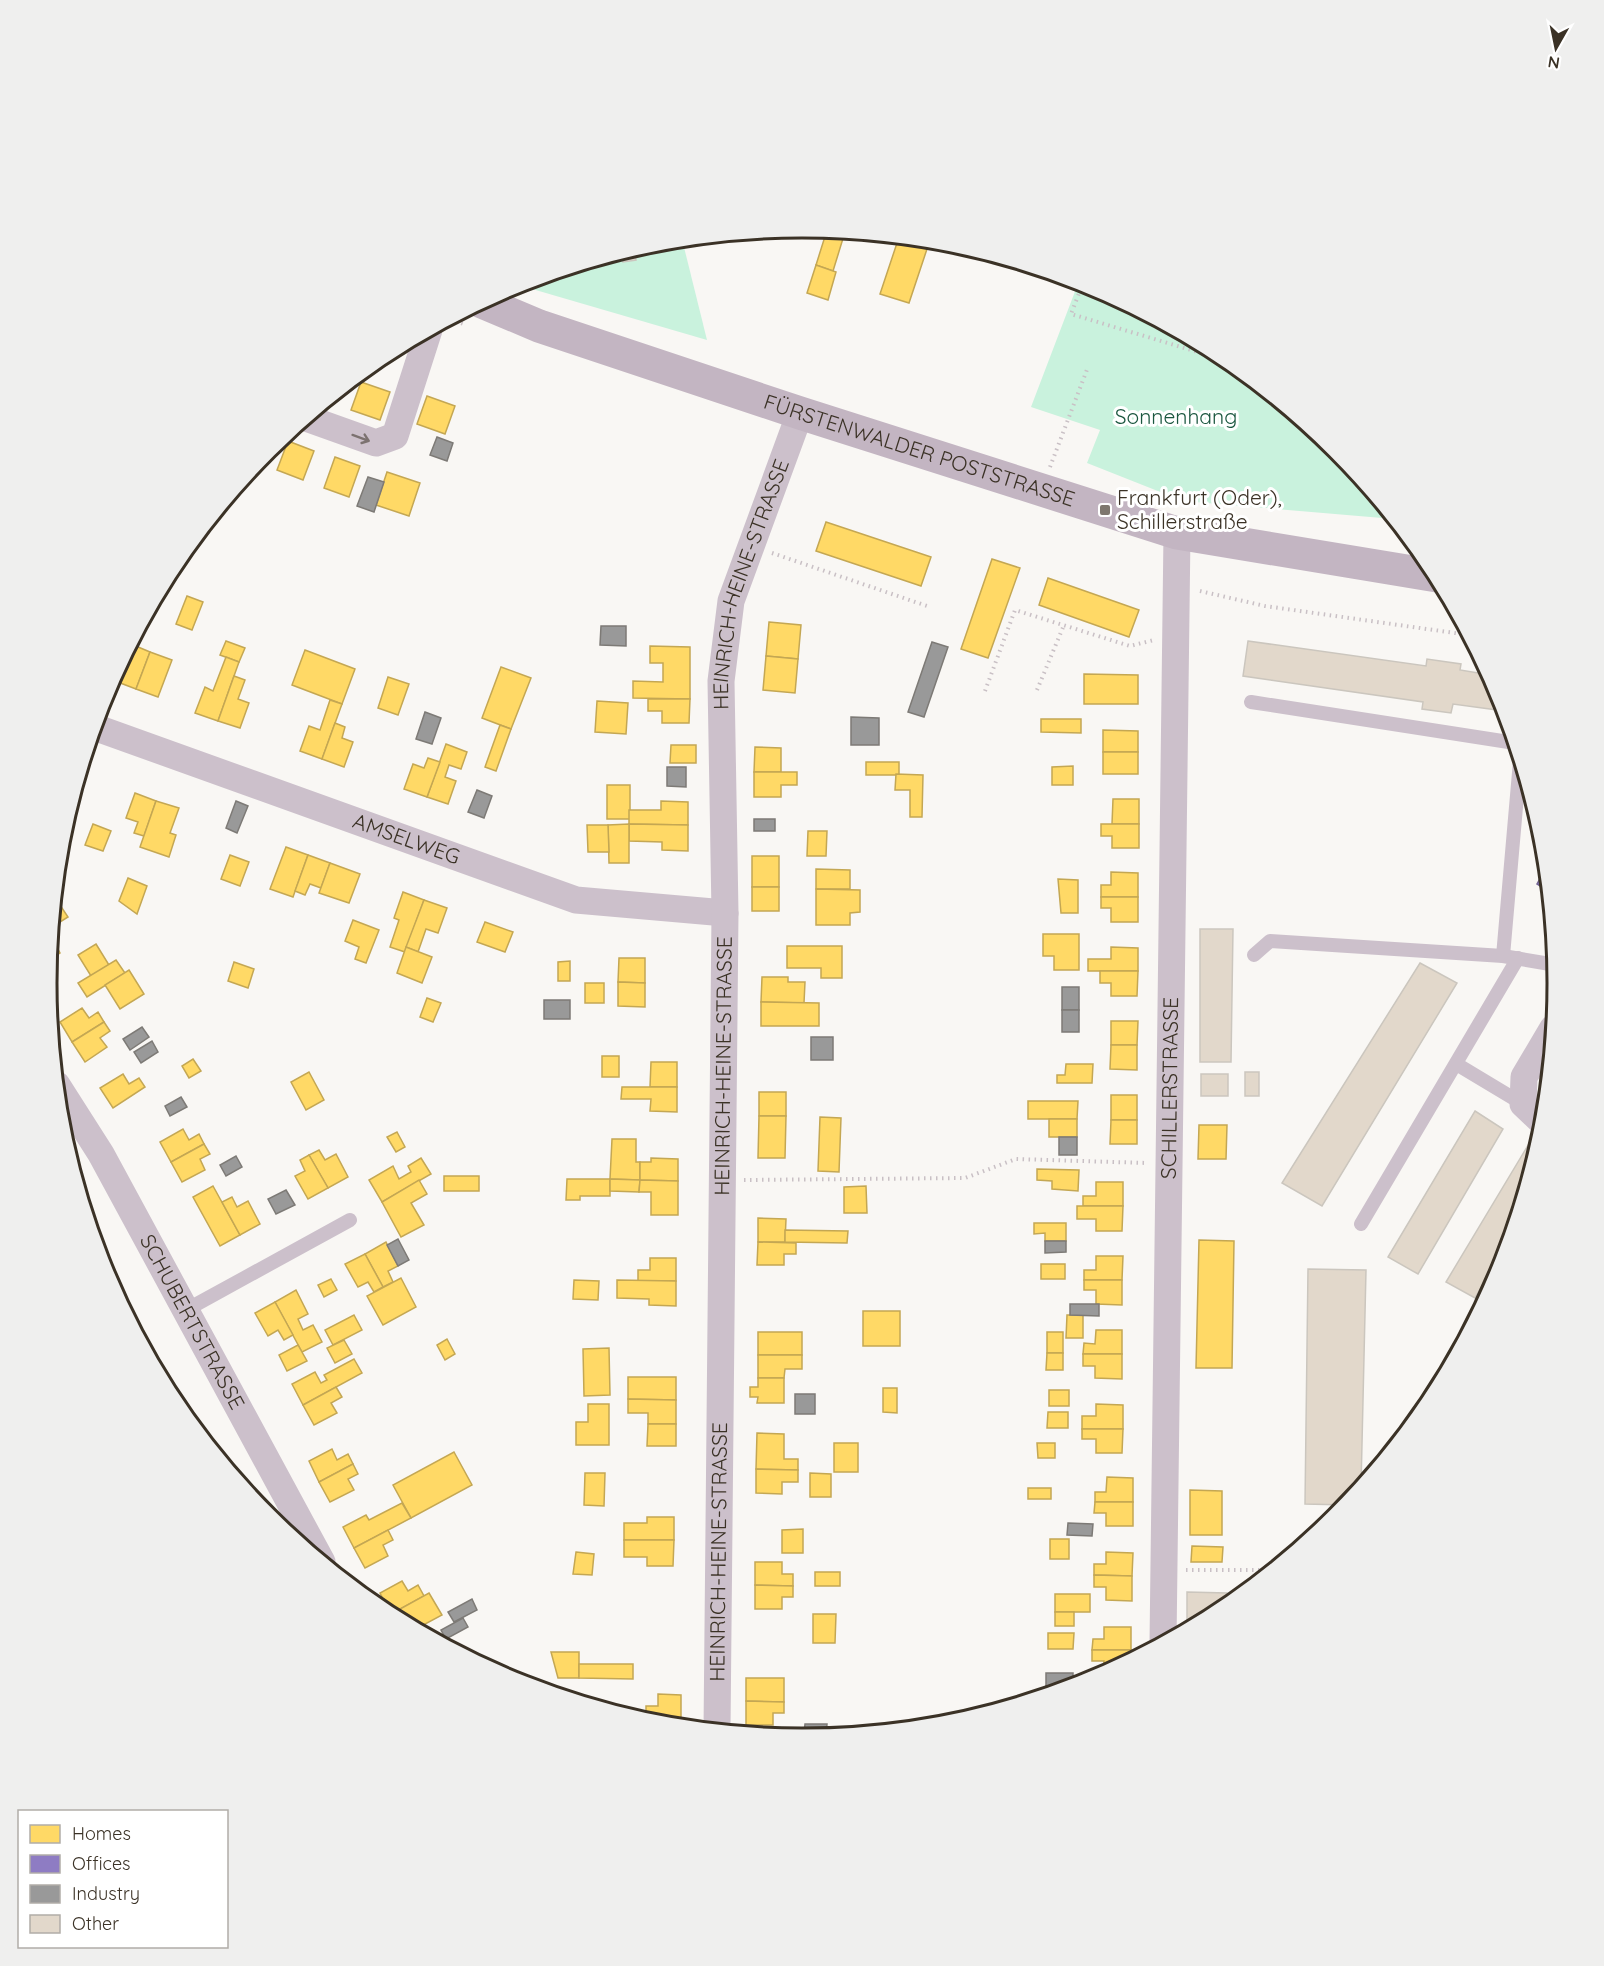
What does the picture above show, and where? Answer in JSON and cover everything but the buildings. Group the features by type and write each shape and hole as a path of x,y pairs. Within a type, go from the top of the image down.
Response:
{"street":[{"name":"FÜRSTENWALDER POSTSTRASSE","path":"492,306 539,326 800,413 1177,533 1424,574"},
{"path":"314,421 376,443 394,436 425,341"},
{"name":"HEINRICH-HEINE-STRASSE","path":"717,1723 725,913 721,681 731,601 800,413"},
{"name":"SCHILLERSTRASSE","path":"1163,1634 1177,533"},
{"name":"AMSELWEG","path":"102,730 576,900 725,913"},
{"path":"1535,1116 1523,1104 1524,1077 1544,1043"},
{"name":"SCHUBERTSTRASSE","path":"66,1100 101,1154 312,1544"}],"lane":[{"path":"1251,702 1506,742"},
{"path":"1503,956 1518,779"},
{"path":"1254,955 1270,940 1503,956 1546,963"},
{"path":"1362,1224 1458,1065 1518,958"},
{"path":"1458,1065 1523,1104"},
{"path":"186,1310 350,1220"}],"path":[{"path":"1079,292 1071,314 1196,351"},
{"path":"1052,462 1088,367"},
{"path":"751,546 927,606"},
{"path":"1176,586 1265,606 1459,634"},
{"path":"985,691 1015,610 1130,646 1175,636"},
{"path":"1037,690 1064,625"},
{"path":"722,1180 965,1178 1016,1160 1169,1164"},
{"path":"1164,1570 1261,1570"}],"green space":[{"path":"684,247 707,340 533,289 609,263"},
{"name":"Sonnenhang","path":"1075,291 1132,315 1174,338 1256,392 1329,456 1384,518 1183,501 1087,463 1100,430 1031,407"}],"place":[{"name":"Frankfurt (Oder), Schillerstraße","path":"1105,510"}]}
